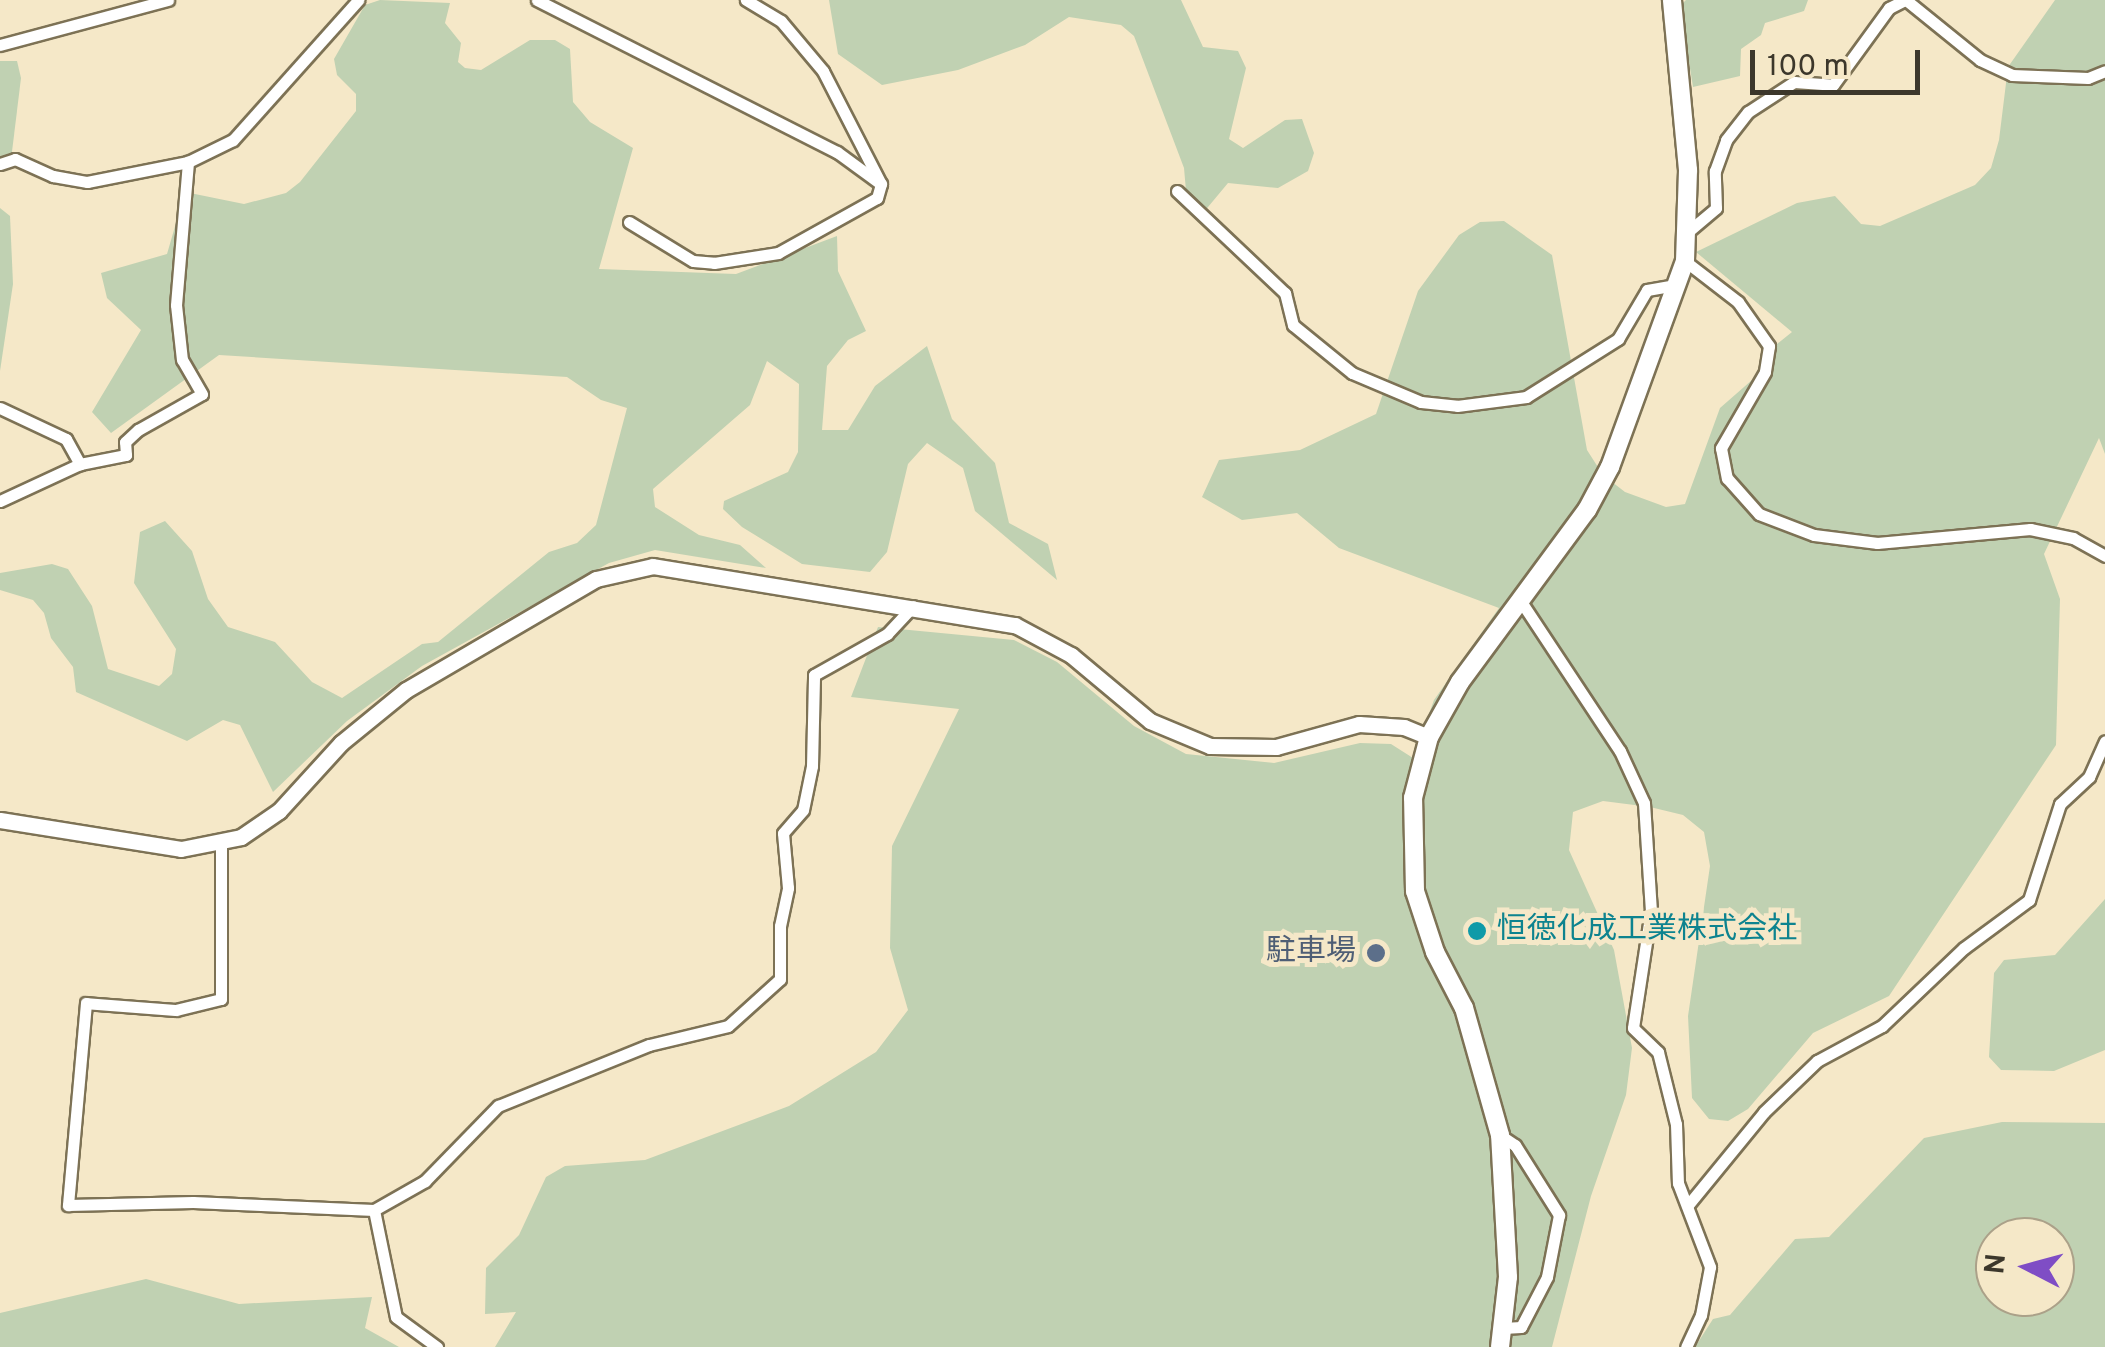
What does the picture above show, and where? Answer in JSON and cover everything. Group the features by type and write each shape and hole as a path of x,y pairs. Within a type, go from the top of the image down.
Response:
{"main road":[{"path":"1502,1338 1508,1277 1500,1135 1464,1008 1434,952 1415,890 1410,826 1429,737 1520,600 1588,510 1610,468 1685,262 1690,230 1672,0"}],"street":[{"path":"0,45 168,0"},
{"path":"0,164 15,159 52,176 87,182 188,162 233,140 358,0"},
{"path":"537,0 837,152 881,184"},
{"path":"629,222 693,261 714,263 778,253 818,236 876,198 881,184 823,71 782,22 746,0"},
{"path":"1690,230 1716,208 1715,171 1726,140 1748,112 1794,82 1833,85 1889,8 1905,0 1980,60 2012,75 2088,78 2105,71"},
{"path":"0,500 80,464 126,454 125,442 138,430 202,394 182,360 176,306 188,162"},
{"path":"1177,191 1285,293 1293,325 1352,374 1421,402 1457,406 1526,397 1618,339 1651,288 1676,286"},
{"path":"1685,262 1738,302 1769,346 1765,372 1720,448 1727,478 1759,514 1814,536 1877,543 2030,529 2073,538 2105,556"},
{"path":"0,408 66,438 80,464"},
{"path":"0,820 166,847 221,845 267,822 388,702 608,575 678,567 913,606 1041,636 1150,721 1198,744 1276,748 1359,724 1429,737"},
{"path":"1520,600 1620,751 1644,803 1651,910 1633,1028 1658,1052 1676,1124 1678,1183 1710,1268 1702,1315 1686,1347"},
{"path":"221,845 222,999 176,1010 86,1003 68,1206 212,1202 374,1210 425,1181 498,1106 650,1045 728,1026 780,979 780,926 788,888 782,833 803,810 806,796 814,675 887,634 913,606"},
{"path":"1688,1206 1764,1112 1817,1061 1882,1026 1964,948 2030,900 2050,824 2060,804 2089,776 2105,740"},
{"path":"1500,1135 1514,1146 1559,1215 1547,1277 1521,1327 1502,1338"},
{"path":"374,1210 391,1297 402,1323 436,1347"}],"green space":[{"path":"380,0 450,3 445,23 461,43 458,62 465,68 481,70 530,40 555,40 570,49 573,102 590,122 633,148 599,269 736,274 837,236 838,271 866,331 848,340 827,366 822,430 848,430 875,386 927,346 952,419 995,463 1009,523 1048,544 1057,580 975,511 963,468 927,443 908,464 887,552 870,572 802,564 742,527 723,509 724,501 788,472 798,452 799,384 767,361 750,405 653,489 655,507 699,535 740,545 766,568 655,550 609,563 422,666 347,721 273,792 240,725 223,720 187,741 76,692 73,667 51,638 44,613 33,600 0,590 0,573 52,564 68,569 92,606 108,669 159,686 172,674 176,649 134,583 140,532 165,521 192,551 208,599 228,627 275,642 312,682 342,698 422,644 438,642 549,552 577,543 596,525 627,408 601,400 567,377 219,355 111,433 92,412 141,330 107,298 101,273 167,254 185,192 244,204 286,193 300,182 356,111 356,94 337,75 334,59 365,5"},
{"path":"829,0 1181,0 1203,47 1238,51 1246,68 1229,139 1243,148 1285,120 1302,119 1314,153 1308,171 1278,188 1228,183 1203,213 1187,202 1184,168 1134,36 1121,25 1069,17 1025,45 958,70 882,85 838,54"},
{"path":"1686,0 1808,0 1804,11 1765,23 1761,35 1741,49 1740,76 1693,87 1680,6"},
{"path":"2055,0 2105,0 2105,454 2099,438 2044,554 2060,599 2056,745 1889,996 1813,1033 1748,1109 1728,1121 1709,1119 1692,1098 1688,1016 1710,866 1704,832 1683,815 1650,807 1603,801 1573,812 1569,850 1614,950 1632,1048 1626,1095 1591,1196 1552,1347 495,1347 516,1312 485,1314 486,1268 519,1235 546,1177 565,1166 645,1160 789,1106 876,1052 908,1010 890,948 892,846 959,709 851,697 878,627 1014,640 1057,662 1134,726 1186,754 1274,763 1360,743 1391,744 1413,758 1434,700 1499,608 1339,548 1297,513 1242,520 1202,497 1219,460 1300,450 1376,414 1418,291 1459,235 1480,222 1504,221 1552,255 1587,450 1603,475 1625,492 1666,507 1685,504 1720,408 1768,366 1777,344 1792,332 1696,252 1797,203 1835,196 1861,224 1880,226 1975,185 1991,168 1999,140 2008,67"},
{"path":"0,61 17,61 21,78 10,168 0,171"},
{"path":"0,208 10,216 13,284 0,371"},
{"path":"2105,899 2105,1050 2054,1071 2001,1070 1989,1057 1994,973 2004,960 2055,955"},
{"path":"2002,1122 2105,1123 2105,1347 1695,1347 1713,1319 1730,1315 1795,1239 1829,1237 1924,1138"},
{"path":"146,1279 239,1304 372,1297 365,1328 399,1347 0,1347 0,1313"}],"place":[{"name":"恒徳化成工業株式会社","path":"1477,931"},
{"name":"駐車場","path":"1376,953"}]}
